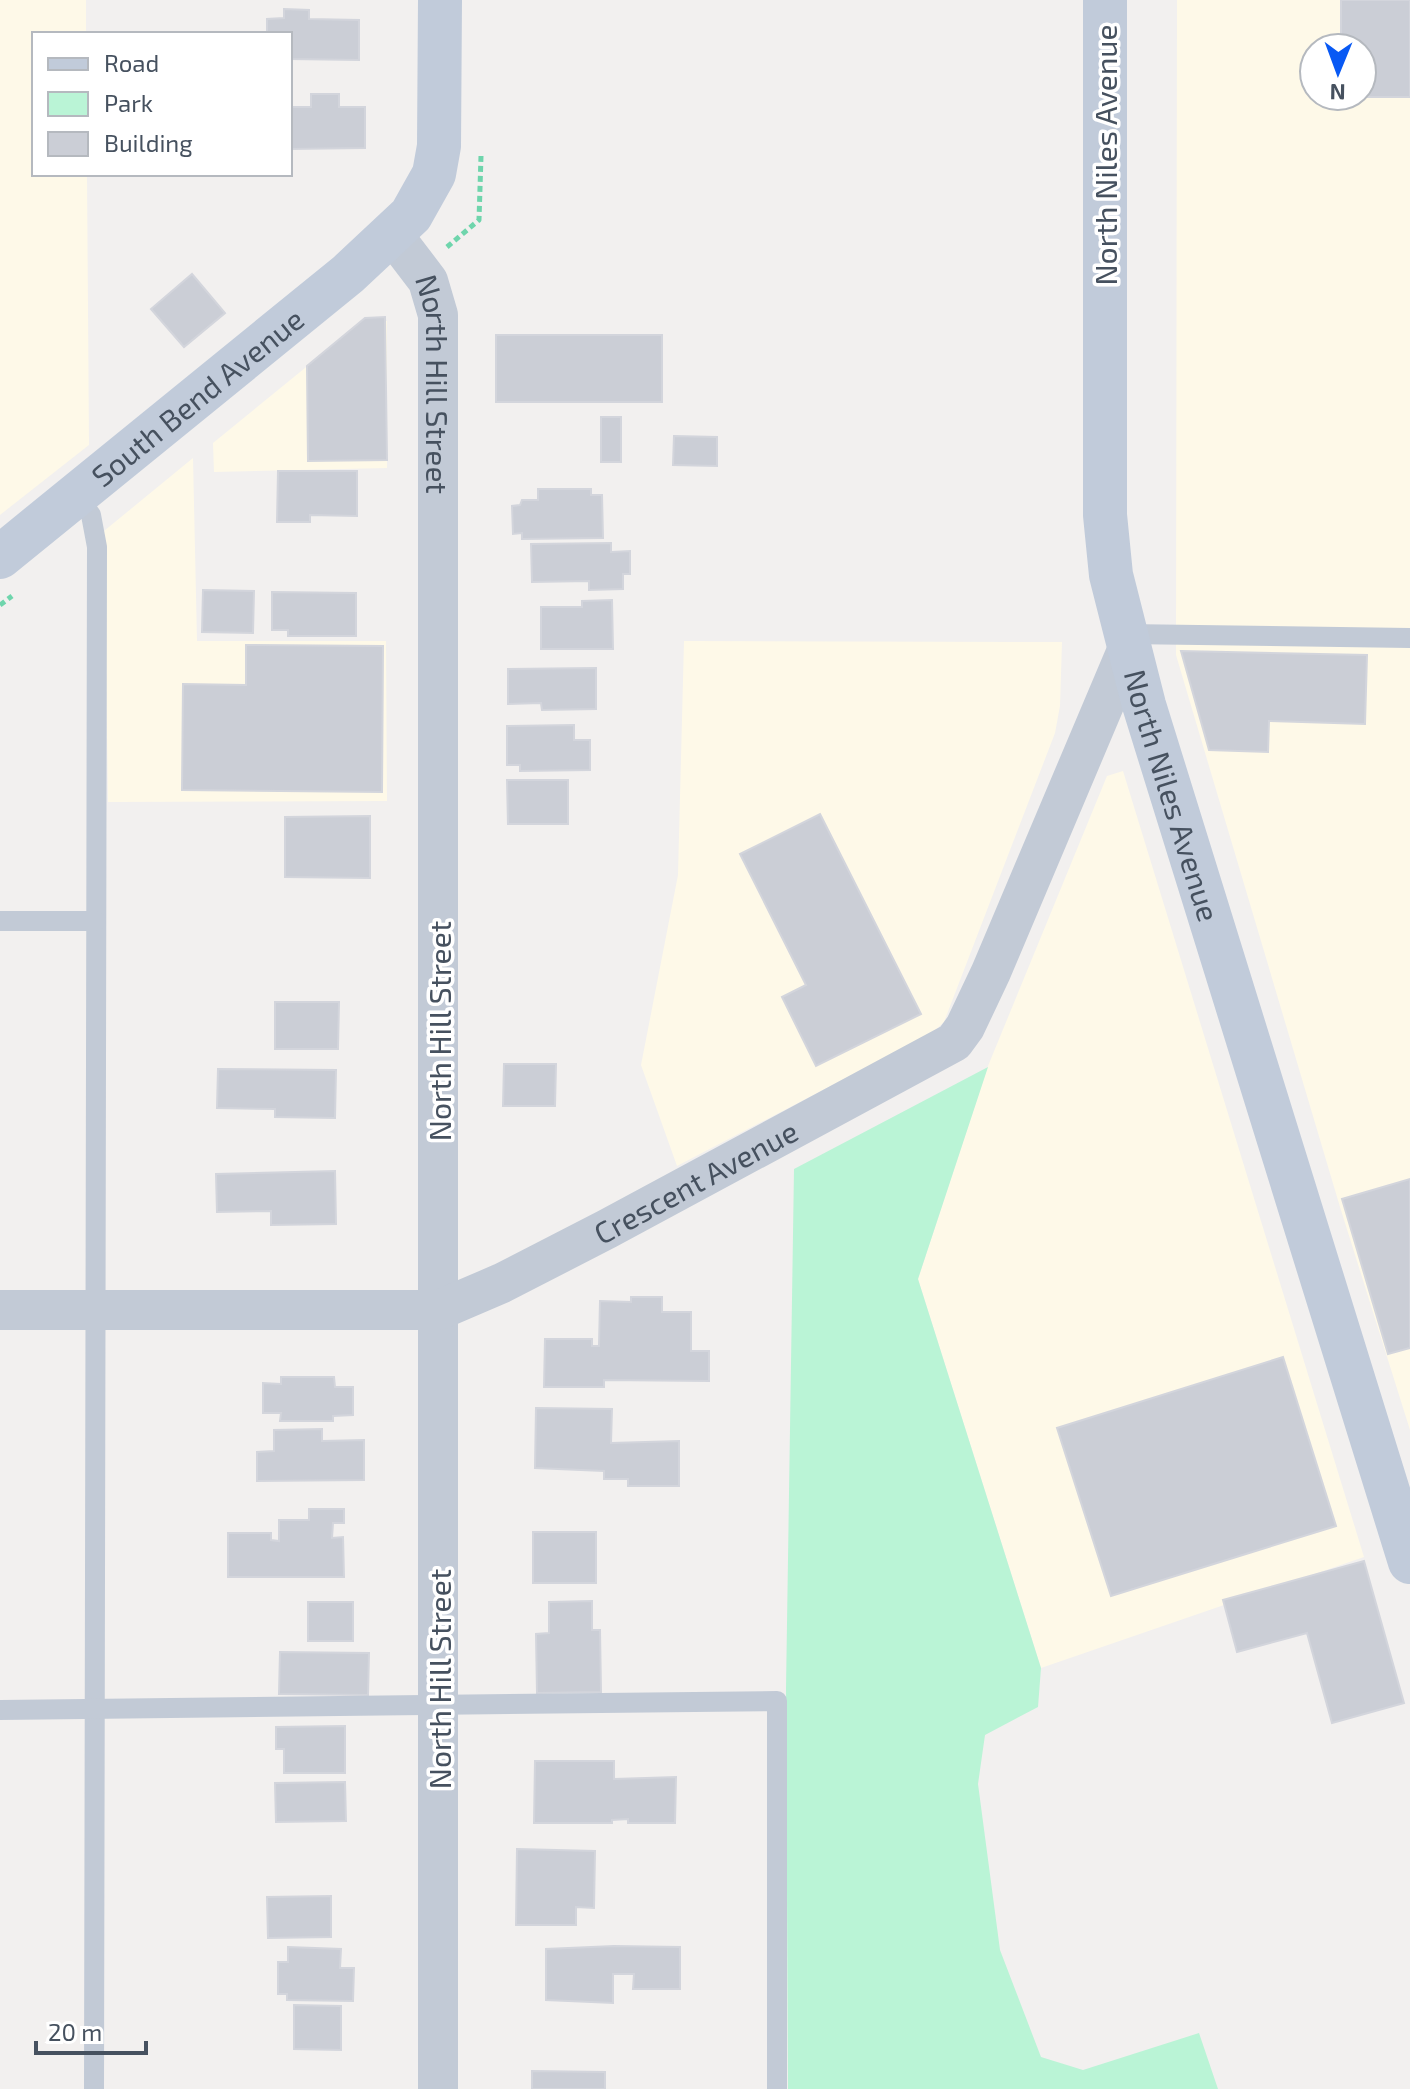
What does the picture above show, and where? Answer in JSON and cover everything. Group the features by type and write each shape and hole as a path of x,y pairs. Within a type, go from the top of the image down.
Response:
{"street":[{"name":"North Hill Street","path":"438,2089 438,315 428,281 393,235 411,215 434,174 439,146 440,0"},
{"name":"North Niles Avenue","path":"1105,0 1105,515 1111,575 1127,641 1410,1562"},
{"name":"South Bend Avenue","path":"0,557 393,235"},
{"name":"Crescent Avenue","path":"0,1310 439,1310 568,1250 954,1042 965,1027 991,972 1127,641"}],"lane":[{"path":"76,495 91,515 97,547 94,2089"},
{"path":"1127,641 1410,638"},
{"path":"0,921 96,921"},
{"path":"0,1710 777,1701 777,2089"}],"path":[{"path":"439,252 479,220"}],"shaded area":[{"path":"0,0 86,0 86,32 32,32 32,176 87,176 89,445 0,515"},
{"path":"1177,0 1410,0 1410,1430 1340,1207 1176,655"},
{"path":"364,320 387,321 387,468 214,472 213,443"},
{"path":"193,458 197,641 386,641 387,801 108,802 104,531"},
{"path":"684,641 1062,642 1060,706 1055,733 944,1022 932,1033 677,1166 641,1065 678,875"},
{"path":"1123,771 1364,1557 1041,1668 918,1279 988,1066 1107,776"}],"green space":[{"path":"988,1067 918,1279 1041,1668 1038,1707 985,1735 978,1784 1000,1950 1041,2057 1083,2070 1199,2033 1218,2089 788,2089 786,1689 794,1169"}],"building":[{"path":"1341,0 1410,0 1410,97 1378,97 1378,32 1341,32"},
{"path":"284,9 309,10 309,19 359,20 359,60 292,59 292,32 267,32 267,19 284,18"},
{"path":"311,94 339,94 339,107 365,107 365,148 292,149 292,107 311,107"},
{"path":"192,274 225,313 184,347 151,309"},
{"path":"385,317 387,460 308,461 307,366 365,318"},
{"path":"496,335 662,335 662,402 496,402"},
{"path":"601,417 621,417 621,462 601,462"},
{"path":"674,436 717,437 717,466 673,465"},
{"path":"278,471 357,471 357,516 310,515 310,522 277,522"},
{"path":"538,489 591,489 591,495 602,495 603,538 522,539 522,533 513,534 512,506 520,505 522,500 538,500"},
{"path":"611,543 611,552 630,551 630,574 623,574 623,589 589,590 589,581 532,582 531,544"},
{"path":"203,590 254,591 253,633 202,632"},
{"path":"272,592 356,593 356,636 288,636 288,630 272,630"},
{"path":"612,600 613,649 541,649 541,607 582,607 582,601"},
{"path":"246,645 383,646 382,792 182,790 183,684 246,685"},
{"path":"1181,651 1367,655 1365,724 1269,721 1268,752 1209,750"},
{"path":"596,668 596,709 542,710 541,703 508,704 508,669"},
{"path":"574,725 574,740 590,740 590,770 520,771 520,765 507,765 507,726"},
{"path":"507,780 568,780 568,824 508,824"},
{"path":"820,814 921,1014 816,1066 782,997 806,985 740,854"},
{"path":"370,816 370,878 285,877 285,817"},
{"path":"275,1002 339,1002 338,1049 275,1049"},
{"path":"504,1064 556,1064 555,1106 503,1106"},
{"path":"218,1069 336,1070 335,1118 275,1117 275,1109 217,1108"},
{"path":"335,1171 336,1224 271,1225 271,1211 217,1212 216,1174"},
{"path":"1410,1179 1410,1348 1388,1354 1342,1199"},
{"path":"631,1297 662,1297 662,1312 691,1312 691,1351 709,1351 709,1381 604,1380 604,1387 544,1387 545,1339 592,1339 592,1346 599,1346 600,1301 631,1302"},
{"path":"1283,1357 1336,1526 1111,1596 1057,1428"},
{"path":"281,1377 334,1377 335,1387 353,1387 353,1415 333,1416 333,1421 280,1421 281,1413 263,1413 263,1383 281,1384"},
{"path":"536,1408 612,1409 611,1443 679,1441 679,1486 628,1486 628,1479 604,1479 604,1471 535,1468"},
{"path":"322,1429 322,1441 364,1440 364,1480 257,1481 257,1452 274,1451 274,1430"},
{"path":"309,1509 344,1509 344,1523 333,1523 332,1538 343,1537 344,1577 228,1577 228,1533 271,1533 271,1540 279,1541 279,1520 309,1520"},
{"path":"533,1532 596,1532 596,1583 533,1583"},
{"path":"1364,1561 1404,1703 1332,1723 1307,1633 1237,1652 1223,1600"},
{"path":"592,1601 592,1630 600,1630 601,1692 537,1693 536,1634 549,1633 549,1602"},
{"path":"308,1602 353,1602 353,1641 308,1641"},
{"path":"280,1652 369,1653 368,1695 279,1694"},
{"path":"345,1726 345,1773 284,1773 284,1749 276,1749 276,1727"},
{"path":"535,1761 614,1761 614,1779 676,1777 675,1823 628,1823 628,1819 612,1820 612,1823 534,1823"},
{"path":"345,1782 346,1821 276,1822 275,1783"},
{"path":"517,1849 595,1851 594,1908 576,1907 576,1925 516,1925"},
{"path":"331,1896 331,1937 268,1938 267,1897"},
{"path":"288,1947 341,1949 340,1968 354,1968 353,2001 287,2000 287,1994 278,1994 278,1962 288,1962"},
{"path":"680,1947 680,1989 633,1989 634,1974 613,1974 613,2003 546,2000 546,1949"},
{"path":"294,2005 341,2006 341,2050 294,2049"},
{"path":"532,2071 605,2072 605,2089 532,2089"}]}
